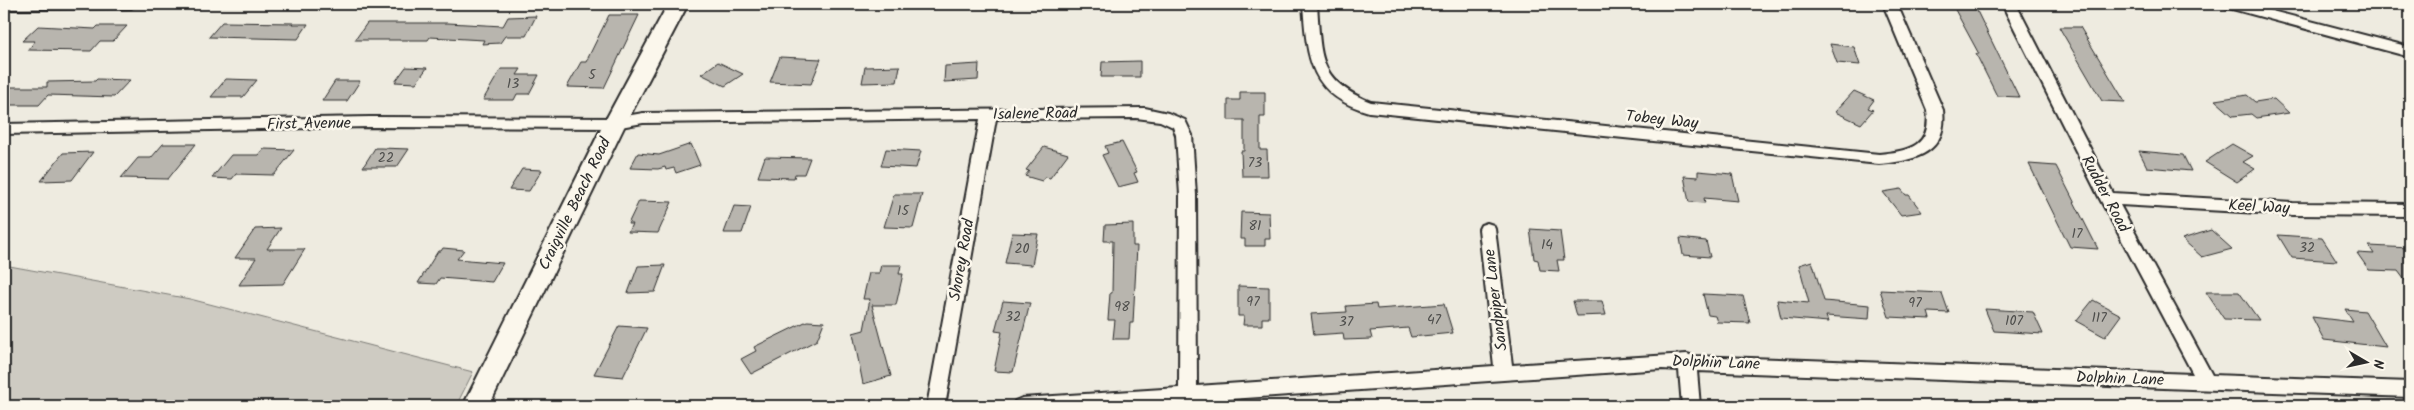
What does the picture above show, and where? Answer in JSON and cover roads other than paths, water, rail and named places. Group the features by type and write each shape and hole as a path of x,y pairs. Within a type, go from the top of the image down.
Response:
{"main road":[{"name":"Craigville Beach Road","path":"476,406 615,122 678,4"}],"street":[{"path":"4,16 11,5 131,4"},
{"name":"Tobey Way","path":"1310,4 1314,54 1319,73 1333,89 1349,99 1369,107 1879,159 1904,156 1923,148 1935,135 1937,127 1935,110 1890,4"},
{"name":"Rudder Road","path":"2009,4 2108,199 2206,382"},
{"path":"2230,4 2410,52"},
{"name":"Isalene Road","path":"615,122 643,118 1147,112 1163,115 1180,124 1184,135 1188,195 1188,395"},
{"name":"Shorey Road","path":"936,406 989,114"},
{"name":"First Avenue","path":"4,129 370,122 615,122"},
{"name":"Keel Way","path":"2108,199 2292,208 2410,210"},
{"name":"Sandpiper Lane","path":"1487,229 1504,371"},
{"path":"1687,361 1691,406"},
{"name":"Dolphin Lane","path":"1022,406 1504,371 1687,361 2410,390"}]}
